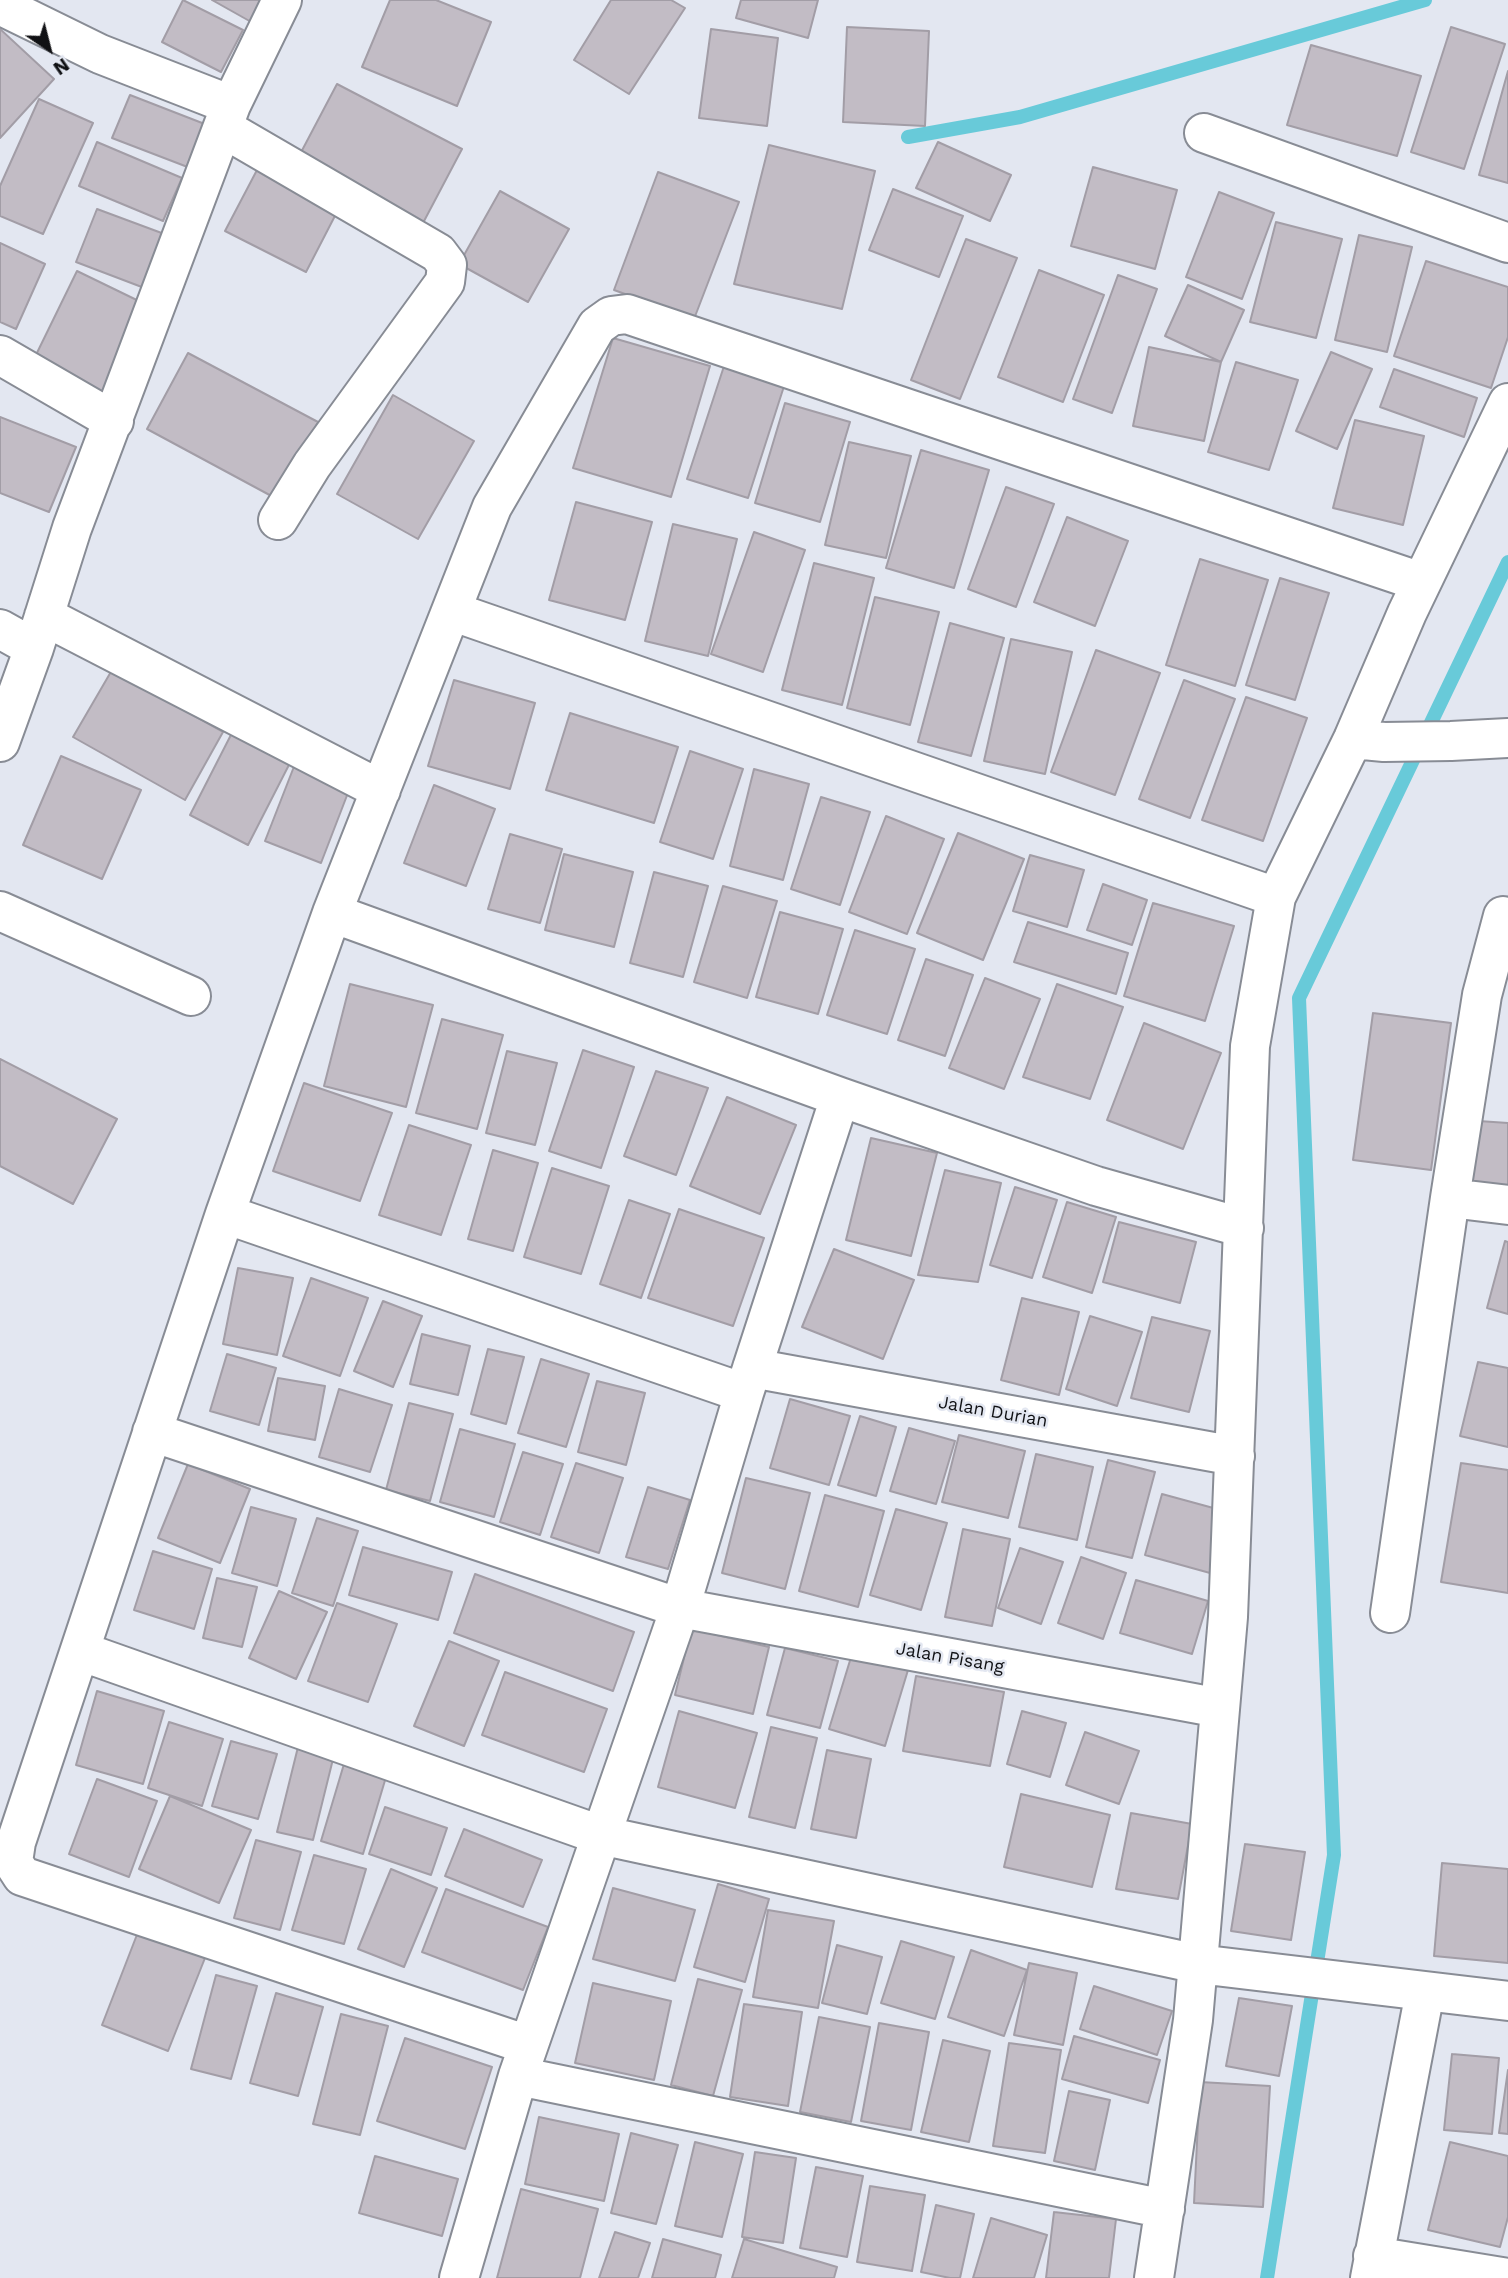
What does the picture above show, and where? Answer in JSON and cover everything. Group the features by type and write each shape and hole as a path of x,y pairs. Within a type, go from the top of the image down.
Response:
{"street":[{"path":"0,742 72,528 227,117 282,0"},
{"path":"0,5 227,117 439,253 447,265 445,282 312,466 278,520"},
{"path":"1204,133 1508,243"},
{"path":"1165,2209 523,2061 22,1876 13,1862 16,1842 225,1214 332,913 492,507 597,326 611,316 627,314 1421,582"},
{"path":"0,355 114,421"},
{"path":"1154,2278 1193,2020 1198,1964 1227,1617 1250,1046 1276,897 1369,740 1421,582 1508,403"},
{"path":"452,611 1276,897"},
{"path":"0,629 39,632 381,790"},
{"path":"1369,740 1451,741 1508,738"},
{"path":"0,911 191,996"},
{"path":"332,913 840,1097 1096,1186 1244,1228"},
{"path":"1390,1613 1482,995 1503,916"},
{"path":"459,2278 523,2061 680,1608 748,1380 840,1097"},
{"path":"1450,1198 1508,1206"},
{"name":"Jalan Durian","path":"225,1214 748,1380 1235,1455"},
{"name":"Jalan Pisang","path":"152,1432 680,1608 1220,1707"},
{"path":"80,1651 600,1835 1198,1964 1508,2001"},
{"path":"1425,1992 1372,2267 1508,2278"}],"building":[{"path":"183,0 243,30 221,72 162,42"},
{"path":"212,0 266,0 253,23"},
{"path":"390,0 436,0 491,22 457,106 362,67"},
{"path":"611,0 671,0 685,8 629,94 574,60"},
{"path":"741,0 818,0 808,38 736,18"},
{"path":"847,27 929,31 925,126 843,122"},
{"path":"1451,27 1505,44 1464,169 1411,152"},
{"path":"0,29 54,79 0,138"},
{"path":"711,29 778,38 767,126 699,118"},
{"path":"1311,45 1421,76 1397,156 1287,125"},
{"path":"1508,71 1508,183 1479,175"},
{"path":"337,84 462,149 423,223 298,158"},
{"path":"130,95 215,128 198,171 112,138"},
{"path":"39,99 93,123 43,234 0,216 0,186"},
{"path":"97,142 182,178 163,221 79,186"},
{"path":"938,142 1011,175 990,221 916,188"},
{"path":"769,145 875,171 842,309 734,284"},
{"path":"1093,167 1177,190 1155,269 1071,246"},
{"path":"257,170 338,210 306,272 225,231"},
{"path":"658,172 739,202 694,319 614,290"},
{"path":"893,189 963,216 939,277 869,250"},
{"path":"500,191 569,229 528,302 459,264"},
{"path":"1219,192 1274,213 1242,299 1186,277"},
{"path":"97,209 167,235 147,289 76,262"},
{"path":"1276,222 1342,239 1316,338 1250,322"},
{"path":"1359,235 1412,247 1387,352 1335,340"},
{"path":"966,239 1017,258 960,399 911,380"},
{"path":"0,243 45,264 16,329 0,322"},
{"path":"1426,261 1508,287 1508,337 1491,388 1394,356"},
{"path":"1039,270 1104,295 1063,402 998,377"},
{"path":"77,271 147,305 101,397 32,363"},
{"path":"1118,275 1157,289 1112,413 1073,399"},
{"path":"1188,285 1244,310 1221,362 1165,336"},
{"path":"613,338 710,366 671,497 573,468"},
{"path":"1149,347 1221,362 1204,441 1133,426"},
{"path":"1331,352 1372,369 1337,449 1296,431"},
{"path":"188,353 318,422 277,499 147,429"},
{"path":"726,360 786,380 748,498 687,479"},
{"path":"1236,362 1298,380 1269,470 1208,452"},
{"path":"1394,369 1477,398 1464,437 1380,407"},
{"path":"393,395 474,441 418,539 337,494"},
{"path":"785,403 850,422 820,522 755,503"},
{"path":"0,417 76,447 49,512 0,493"},
{"path":"1355,420 1424,436 1403,525 1333,508"},
{"path":"849,442 911,456 886,558 825,545"},
{"path":"921,450 989,470 954,588 886,568"},
{"path":"1006,487 1054,504 1016,607 968,589"},
{"path":"576,502 652,522 625,620 549,600"},
{"path":"1067,517 1128,541 1095,626 1034,602"},
{"path":"673,524 737,539 708,656 645,641"},
{"path":"754,532 805,550 763,672 711,654"},
{"path":"1200,559 1268,580 1235,686 1166,665"},
{"path":"814,563 874,578 842,705 782,690"},
{"path":"1280,578 1329,593 1295,700 1246,685"},
{"path":"875,597 939,612 910,725 847,708"},
{"path":"950,623 1004,638 971,756 918,742"},
{"path":"1011,639 1072,652 1045,774 984,761"},
{"path":"1096,650 1160,673 1115,795 1051,772"},
{"path":"112,670 223,732 185,800 73,737"},
{"path":"454,680 535,703 510,789 428,766"},
{"path":"1184,680 1235,699 1190,818 1139,799"},
{"path":"1246,697 1307,718 1263,841 1202,820"},
{"path":"570,713 678,747 654,823 546,790"},
{"path":"235,727 293,757 248,845 190,815"},
{"path":"690,751 743,769 713,859 660,842"},
{"path":"61,756 141,790 102,879 23,845"},
{"path":"295,764 351,785 321,863 265,841"},
{"path":"754,769 809,784 783,880 730,866"},
{"path":"434,785 495,809 466,886 404,863"},
{"path":"821,797 870,812 840,905 791,889"},
{"path":"886,816 944,839 907,934 849,912"},
{"path":"958,833 1024,859 983,960 917,933"},
{"path":"510,834 562,849 540,923 488,909"},
{"path":"564,854 633,872 614,947 545,930"},
{"path":"1030,855 1084,870 1067,927 1013,911"},
{"path":"654,872 708,886 683,977 630,963"},
{"path":"1103,884 1147,900 1132,945 1087,930"},
{"path":"723,886 777,901 747,998 694,982"},
{"path":"1153,903 1234,926 1205,1021 1124,996"},
{"path":"780,912 843,929 818,1014 756,997"},
{"path":"1028,922 1128,953 1116,994 1014,962"},
{"path":"855,930 915,949 887,1034 827,1015"},
{"path":"926,959 973,975 945,1056 898,1040"},
{"path":"985,978 1040,999 1004,1089 949,1068"},
{"path":"350,984 433,1005 406,1107 324,1086"},
{"path":"1057,984 1123,1007 1090,1099 1023,1077"},
{"path":"1373,1013 1451,1023 1431,1170 1353,1160"},
{"path":"442,1019 503,1035 477,1129 416,1113"},
{"path":"1144,1023 1221,1053 1183,1149 1107,1120"},
{"path":"583,1050 634,1067 601,1168 549,1151"},
{"path":"507,1051 557,1063 535,1145 486,1133"},
{"path":"0,1059 117,1119 73,1204 0,1166"},
{"path":"656,1071 708,1088 676,1175 624,1156"},
{"path":"304,1083 392,1113 360,1201 273,1171"},
{"path":"727,1097 796,1125 760,1214 690,1186"},
{"path":"1464,1120 1508,1123 1508,1187 1460,1185"},
{"path":"409,1125 471,1145 441,1235 379,1215"},
{"path":"871,1138 937,1153 911,1256 846,1240"},
{"path":"493,1150 538,1163 513,1251 468,1239"},
{"path":"552,1168 609,1186 581,1274 524,1257"},
{"path":"945,1170 1001,1183 978,1282 918,1275"},
{"path":"1015,1187 1057,1200 1032,1278 990,1265"},
{"path":"629,1200 670,1214 641,1298 600,1284"},
{"path":"1067,1202 1116,1217 1092,1293 1043,1277"},
{"path":"679,1209 764,1238 733,1326 648,1298"},
{"path":"1119,1222 1196,1242 1180,1303 1103,1282"},
{"path":"1505,1241 1508,1242 1508,1314 1487,1308"},
{"path":"834,1249 914,1280 883,1359 802,1327"},
{"path":"238,1268 293,1278 277,1355 223,1344"},
{"path":"311,1278 368,1298 340,1376 283,1356"},
{"path":"1022,1298 1079,1312 1059,1395 1001,1380"},
{"path":"383,1301 422,1316 393,1387 354,1371"},
{"path":"1090,1316 1142,1332 1117,1406 1066,1389"},
{"path":"1152,1317 1210,1331 1189,1412 1131,1398"},
{"path":"422,1334 470,1346 458,1395 410,1384"},
{"path":"488,1349 524,1357 506,1424 471,1414"},
{"path":"227,1354 276,1368 259,1425 210,1411"},
{"path":"541,1359 589,1374 566,1447 518,1433"},
{"path":"1478,1362 1508,1368 1508,1447 1460,1436"},
{"path":"278,1378 325,1386 315,1440 268,1431"},
{"path":"597,1381 645,1393 626,1465 578,1452"},
{"path":"339,1389 392,1405 370,1472 319,1457"},
{"path":"790,1399 850,1416 829,1485 770,1468"},
{"path":"409,1403 453,1414 430,1501 386,1490"},
{"path":"860,1416 896,1427 876,1496 838,1485"},
{"path":"909,1428 955,1441 936,1504 890,1491"},
{"path":"460,1429 515,1444 494,1517 440,1502"},
{"path":"959,1435 1025,1451 1008,1518 942,1502"},
{"path":"523,1452 563,1464 540,1535 500,1522"},
{"path":"1036,1454 1093,1467 1077,1540 1019,1527"},
{"path":"1108,1460 1155,1472 1132,1558 1086,1547"},
{"path":"576,1463 623,1478 599,1553 551,1537"},
{"path":"1461,1463 1508,1470 1508,1593 1441,1582"},
{"path":"188,1464 250,1489 220,1563 158,1538"},
{"path":"746,1478 810,1493 785,1589 722,1573"},
{"path":"648,1487 690,1500 668,1569 626,1557"},
{"path":"1162,1494 1228,1512 1210,1573 1145,1555"},
{"path":"825,1495 884,1511 858,1607 799,1591"},
{"path":"251,1507 296,1519 277,1586 232,1573"},
{"path":"896,1509 947,1523 921,1610 870,1595"},
{"path":"317,1518 358,1531 333,1606 292,1593"},
{"path":"963,1529 1010,1539 992,1626 945,1617"},
{"path":"363,1547 452,1572 438,1620 349,1595"},
{"path":"1020,1548 1063,1562 1041,1624 998,1608"},
{"path":"153,1551 212,1569 194,1629 134,1610"},
{"path":"1081,1557 1126,1573 1103,1639 1058,1623"},
{"path":"475,1574 634,1632 613,1691 454,1633"},
{"path":"217,1578 257,1587 242,1647 203,1638"},
{"path":"1136,1580 1208,1601 1192,1654 1120,1633"},
{"path":"279,1591 327,1612 296,1679 249,1658"},
{"path":"337,1603 397,1624 368,1702 308,1681"},
{"path":"691,1629 769,1647 753,1714 675,1695"},
{"path":"449,1641 499,1661 464,1746 414,1726"},
{"path":"785,1648 838,1661 820,1728 767,1715"},
{"path":"852,1654 908,1670 885,1746 829,1729"},
{"path":"505,1672 607,1709 584,1772 482,1735"},
{"path":"916,1676 1004,1692 990,1766 903,1751"},
{"path":"97,1691 164,1711 143,1784 76,1765"},
{"path":"679,1711 757,1733 735,1808 658,1787"},
{"path":"1022,1711 1066,1723 1050,1777 1007,1764"},
{"path":"169,1722 223,1739 202,1806 148,1788"},
{"path":"771,1727 817,1738 795,1828 749,1817"},
{"path":"1085,1732 1139,1751 1119,1804 1066,1785"},
{"path":"231,1741 277,1754 258,1819 212,1806"},
{"path":"298,1747 334,1755 313,1840 277,1832"},
{"path":"827,1750 871,1759 856,1838 811,1829"},
{"path":"344,1764 386,1777 363,1854 321,1841"},
{"path":"97,1779 157,1801 129,1877 69,1854"},
{"path":"1021,1794 1110,1815 1092,1887 1004,1867"},
{"path":"170,1796 251,1830 219,1903 139,1869"},
{"path":"385,1807 447,1828 431,1875 369,1854"},
{"path":"1131,1813 1192,1824 1178,1899 1116,1889"},
{"path":"464,1829 542,1860 523,1907 445,1876"},
{"path":"256,1840 301,1852 280,1930 234,1918"},
{"path":"1245,1844 1305,1852 1291,1940 1231,1931"},
{"path":"314,1855 366,1869 344,1944 292,1930"},
{"path":"1442,1863 1508,1869 1508,1963 1434,1956"},
{"path":"391,1869 437,1888 404,1967 358,1949"},
{"path":"718,1884 769,1899 745,1982 694,1967"},
{"path":"613,1888 695,1910 675,1981 593,1959"},
{"path":"446,1889 548,1927 523,1990 422,1952"},
{"path":"768,1910 834,1921 818,2008 753,1997"},
{"path":"138,1932 205,1958 168,2051 102,2025"},
{"path":"901,1941 954,1957 935,2019 881,2003"},
{"path":"837,1945 882,1957 867,2014 822,2003"},
{"path":"971,1950 1027,1970 1004,2036 948,2017"},
{"path":"1029,1963 1077,1973 1063,2045 1014,2035"},
{"path":"216,1975 257,1986 231,2079 191,2069"},
{"path":"698,1979 742,1990 713,2096 671,2085"},
{"path":"593,1983 671,2001 654,2080 575,2063"},
{"path":"1094,1986 1172,2011 1157,2055 1080,2029"},
{"path":"276,1993 323,2007 298,2096 250,2083"},
{"path":"1239,1998 1292,2006 1279,2076 1226,2066"},
{"path":"744,2004 802,2012 788,2106 730,2097"},
{"path":"341,2014 388,2026 360,2135 313,2124"},
{"path":"819,2017 870,2027 851,2122 800,2112"},
{"path":"879,2023 929,2032 911,2130 861,2121"},
{"path":"1074,2036 1160,2060 1148,2103 1062,2079"},
{"path":"405,2038 492,2067 465,2149 377,2121"},
{"path":"943,2040 990,2051 969,2142 921,2132"},
{"path":"1009,2043 1061,2050 1045,2153 993,2146"},
{"path":"1452,2054 1499,2058 1492,2134 1444,2130"},
{"path":"1508,2070 1508,2134 1499,2133"},
{"path":"1200,2082 1270,2086 1263,2207 1194,2203"},
{"path":"1069,2091 1110,2100 1095,2170 1054,2161"},
{"path":"539,2117 619,2134 604,2201 525,2184"},
{"path":"631,2133 678,2145 656,2224 611,2213"},
{"path":"695,2142 743,2154 722,2237 675,2226"},
{"path":"1450,2142 1508,2156 1508,2217 1500,2247 1428,2230"},
{"path":"755,2152 796,2158 783,2243 742,2237"},
{"path":"375,2156 458,2179 442,2236 359,2213"},
{"path":"816,2167 863,2176 847,2257 800,2248"},
{"path":"870,2186 925,2195 912,2271 857,2262"},
{"path":"521,2189 598,2209 580,2278 497,2278"},
{"path":"936,2205 974,2214 960,2278 921,2272"},
{"path":"1054,2212 1116,2219 1109,2278 1046,2278"},
{"path":"991,2218 1047,2235 1034,2278 973,2278"},
{"path":"615,2232 650,2243 638,2278 599,2278"},
{"path":"663,2239 721,2255 715,2278 652,2278"},
{"path":"744,2239 837,2267 834,2278 732,2278"}],"waterway":[{"path":"908,137 1020,117 1425,0"},
{"path":"1267,2278 1334,1855 1299,998 1508,562"}]}
